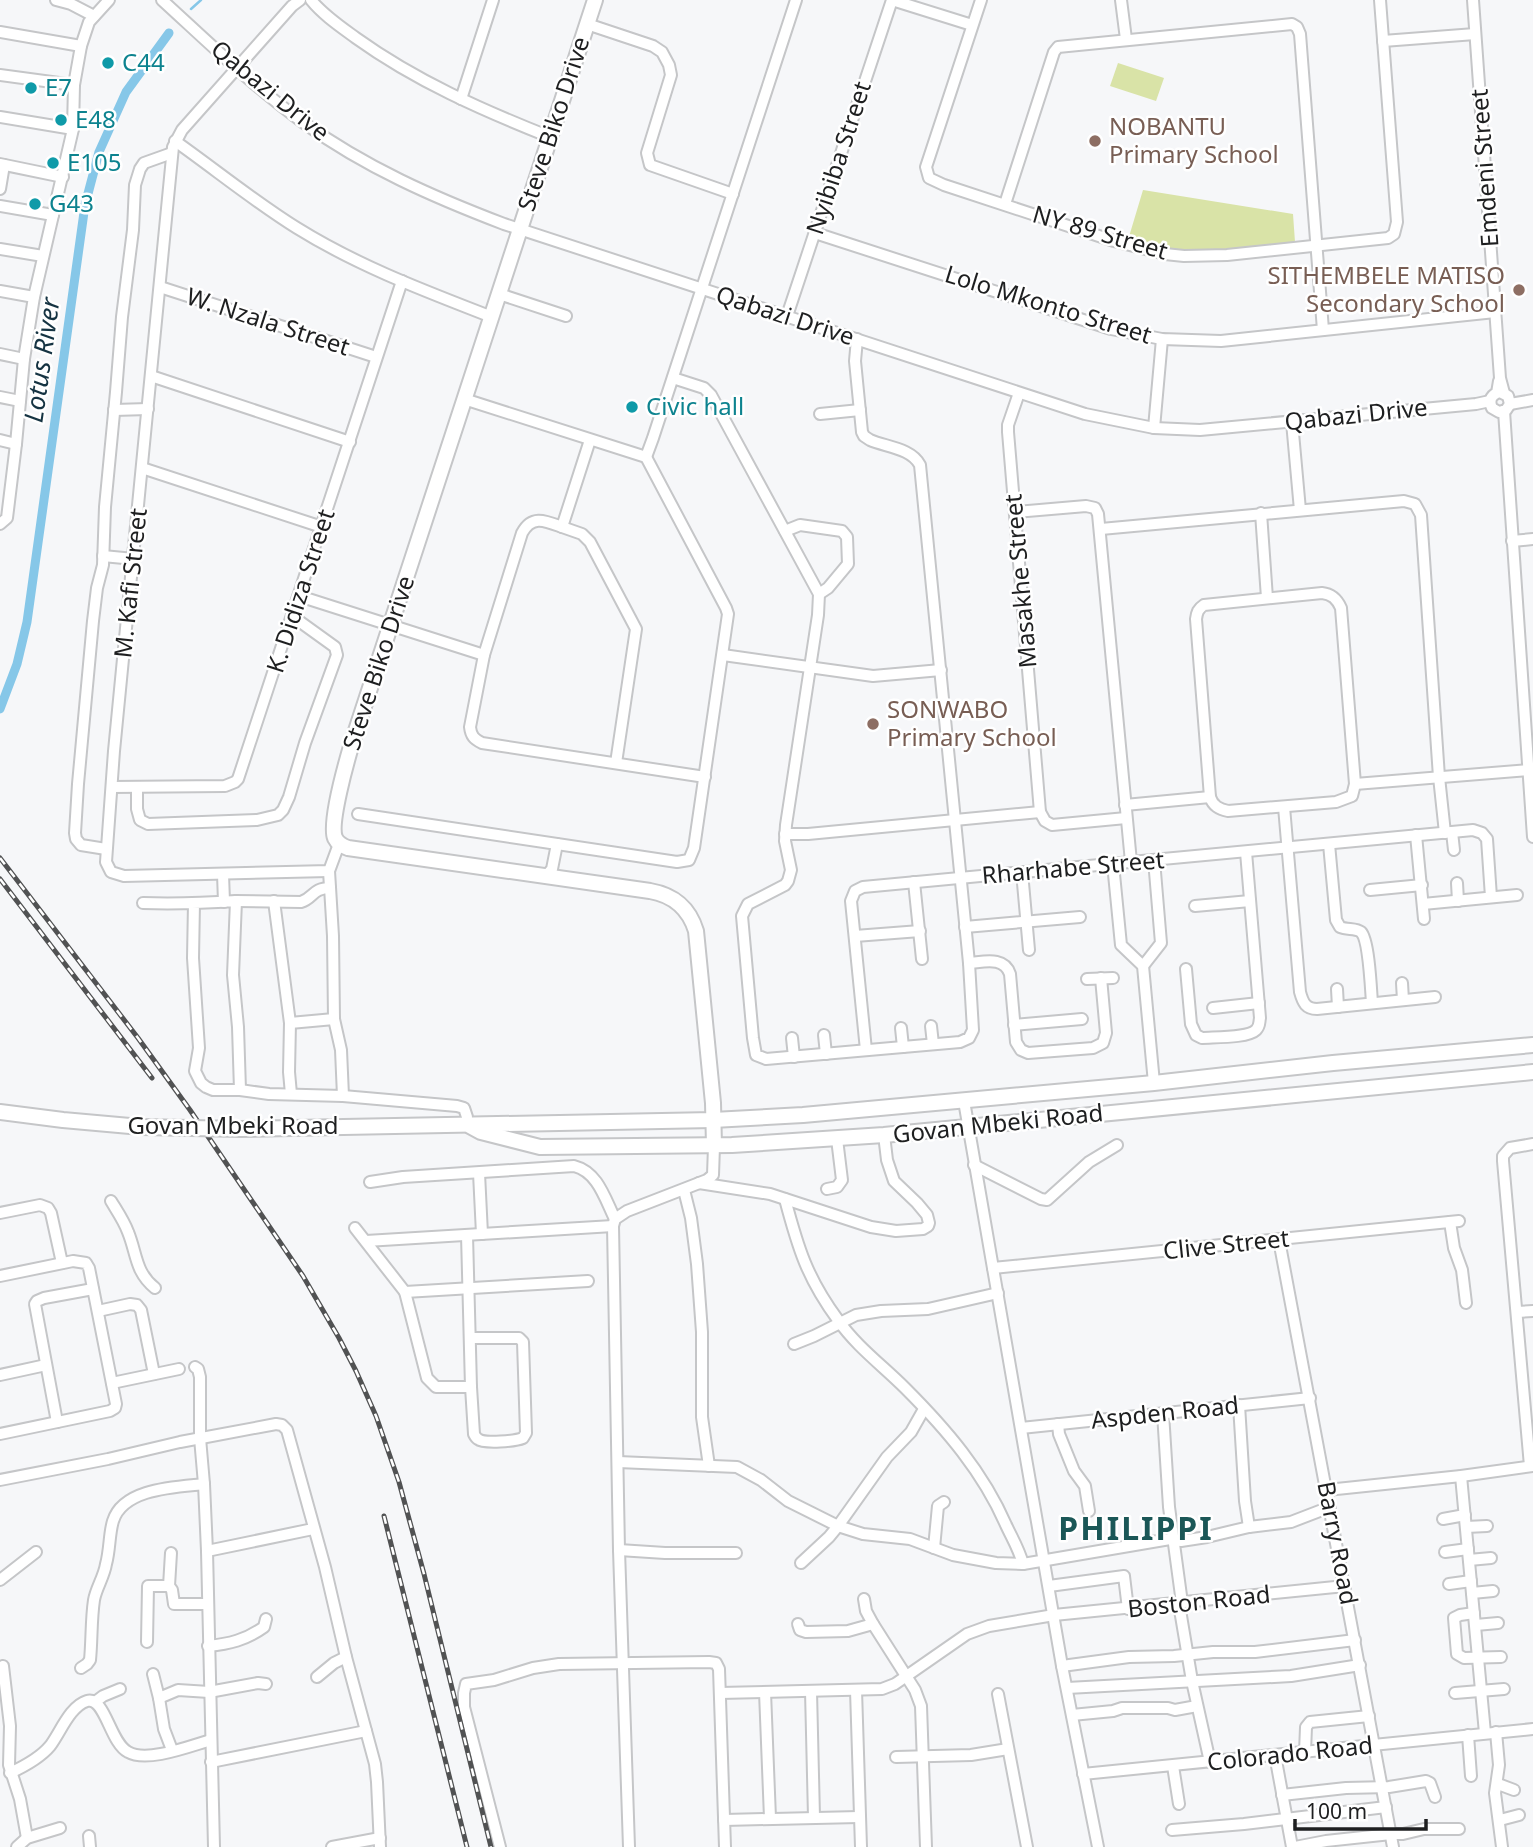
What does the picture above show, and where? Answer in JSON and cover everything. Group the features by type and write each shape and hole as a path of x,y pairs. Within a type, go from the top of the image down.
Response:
{"main road":[{"name":"Steve Biko Drive","path":"339,844 334,832 342,780 352,743 595,0"},
{"path":"339,844 360,850 552,874 660,892 676,901 689,914 696,931 714,1146"},
{"name":"Govan Mbeki Road","path":"0,1112 141,1127 240,1129 466,1120 713,1120 964,1101 1533,1045"},
{"name":"Govan Mbeki Road","path":"466,1120 481,1132 540,1147 714,1146 884,1135 1533,1072"}],"street":[{"path":"56,0 71,4 94,16"},
{"path":"2,520 16,444 24,359 34,297 73,129 74,85 81,46 86,26 109,0"},
{"name":"Qabazi Drive","path":"162,0 256,86 306,124 370,165 448,202 520,229 1085,414 1154,428 1200,430 1529,400"},
{"name":"M. Kafi Street","path":"106,849 172,153 182,130 236,67 300,0"},
{"path":"311,0 345,30 422,80 550,137"},
{"path":"461,99 493,0"},
{"path":"646,457 796,0"},
{"path":"892,0 972,25"},
{"name":"Nyibiba Street","path":"787,316 892,0"},
{"name":"NY 89 Street","path":"981,0 926,167 932,180 1114,241 1165,254 1185,256 1227,255 1388,238 1394,234 1397,222 1380,0"},
{"path":"1121,0 1126,39"},
{"name":"Emdeni Street","path":"1473,0 1500,402 1530,740 1528,769 1533,837"},
{"path":"587,24 653,46 662,52 669,65 670,79 647,153 650,165 733,194"},
{"path":"1005,204 1056,50 1064,46 1126,39 1292,24 1300,34 1322,330"},
{"path":"0,32 81,46"},
{"path":"1383,41 1475,33"},
{"path":"0,75 74,85"},
{"path":"0,117 73,129"},
{"path":"176,141 297,228 374,269 492,317"},
{"path":"172,153 144,163 135,185 121,317 103,556 93,621 77,794 76,839 81,845 106,849 108,868 116,875 329,871"},
{"path":"0,189 2,164 63,177"},
{"path":"0,206 53,215"},
{"name":"Lolo Mkonto Street","path":"815,233 1111,330 1163,339 1221,341 1495,312"},
{"path":"0,249 43,256"},
{"name":"K. Didiza Street","path":"112,787 225,786 235,782 240,774 402,281"},
{"name":"W. Nzala Street","path":"160,287 376,357"},
{"path":"0,291 34,297"},
{"path":"499,294 566,316"},
{"path":"673,377 708,391 819,594 785,834 790,870 788,881 748,904 744,909 742,923 756,1055 766,1059 960,1042 969,1038 972,1033 969,963 920,466 914,457 907,453 864,436 855,361 857,339"},
{"path":"1154,428 1163,339"},
{"path":"0,354 24,359"},
{"path":"151,376 350,442"},
{"name":"Masakhe Street","path":"1019,393 1008,432 1040,812"},
{"path":"0,397 20,401"},
{"path":"358,814 677,862 691,858 694,848 728,620 726,608 646,457 464,399"},
{"path":"114,410 148,409"},
{"path":"820,414 860,410"},
{"path":"1292,422 1300,510"},
{"path":"0,440 16,444"},
{"path":"562,527 590,440"},
{"path":"142,468 322,527"},
{"path":"1101,529 1404,501 1415,504 1421,515 1439,776 1454,850"},
{"path":"1015,512 1091,506 1097,511 1101,529 1131,862"},
{"path":"1261,513 1266,598"},
{"path":"616,763 636,629 590,542 582,534 533,521 525,527 484,655 470,727 473,737 482,743 705,777"},
{"path":"785,531 800,525 838,530 847,537 848,564 828,588 819,594"},
{"path":"1512,541 1533,539"},
{"path":"103,556 134,559"},
{"path":"1322,593 1331,595 1341,608 1355,784 1352,796 1346,800 1228,811 1215,806 1210,797 1196,613 1204,605 1266,598 1322,593"},
{"path":"299,596 484,655"},
{"path":"137,787 138,815 140,820 148,824 257,820 278,815 283,810 337,655 335,646 292,617"},
{"path":"723,655 873,676 941,670"},
{"path":"1355,784 1528,769"},
{"path":"1125,805 1210,797"},
{"path":"1284,807 1302,999 1306,1006 1311,1009 1435,997"},
{"path":"785,834 1040,812 1045,821 1052,825 1126,818"},
{"name":"Rharhabe Street","path":"866,1050 851,901 855,891 863,887 1478,831 1487,839 1491,898"},
{"path":"1416,835 1424,919"},
{"path":"339,844 329,871 334,1020 341,1050 343,1096"},
{"path":"1329,844 1336,920 1340,927 1360,931 1364,935 1372,1003"},
{"path":"552,874 557,845"},
{"path":"1186,969 1191,1024 1196,1035 1202,1038 1253,1032 1259,1024 1259,1003 1246,852"},
{"path":"1143,966 1159,946 1161,939 1154,860"},
{"path":"1113,864 1121,945 1143,966 1154,1083"},
{"path":"1022,872 1029,950"},
{"path":"222,874 230,901 240,1090"},
{"path":"914,882 922,959"},
{"path":"1457,883 1458,901"},
{"path":"1370,890 1422,885"},
{"path":"143,903 305,901 318,889 330,888"},
{"path":"1423,904 1517,895"},
{"path":"274,901 290,1023 288,1063 291,1094"},
{"path":"1195,906 1250,901"},
{"path":"194,903 193,958 199,1048 195,1071 206,1087 213,1090 343,1096 457,1106 464,1108 466,1120"},
{"path":"965,927 1080,917"},
{"path":"855,936 920,931"},
{"path":"1125,950 1142,952 1159,946"},
{"path":"969,963 999,962 1008,968 1016,1042 1024,1053 1098,1046 1106,1039 1107,978 1087,979"},
{"path":"1402,983 1403,1000"},
{"path":"1337,989 1338,1007"},
{"path":"1213,1008 1259,1003"},
{"path":"1014,1025 1082,1019"},
{"path":"290,1023 334,1020"},
{"path":"931,1026 933,1044"},
{"path":"901,1028 903,1047"},
{"path":"824,1035 826,1054"},
{"path":"792,1038 794,1057"},
{"path":"964,1101 1062,1666 1098,1847"},
{"path":"699,1184 770,1194 884,1230 919,1230 928,1226 929,1219 923,1208 894,1181 887,1160 884,1135"},
{"path":"827,1189 838,1186 842,1180 837,1139"},
{"path":"1327,1490 1532,1466 1503,1156 1510,1148 1533,1144"},
{"path":"974,1165 1045,1201 1089,1162 1116,1145"},
{"path":"366,1241 614,1223 627,1211 699,1184 713,1175 714,1146"},
{"path":"370,1182 403,1177 579,1167 596,1181 614,1223 628,1847"},
{"path":"479,1173 482,1234"},
{"path":"684,1190 697,1264 702,1332 702,1417 709,1466"},
{"path":"785,1199 794,1234 816,1288 839,1323 956,1444 988,1489 1018,1547 1023,1564"},
{"path":"111,1201 128,1232 145,1280 156,1288"},
{"path":"0,1213 40,1205 48,1208 62,1263"},
{"name":"Clive Street","path":"993,1268 1455,1222 1454,1248 1462,1270 1466,1303"},
{"path":"355,1228 405,1292 430,1382 436,1387 471,1387"},
{"path":"467,1235 471,1387 474,1434 476,1438 484,1441 516,1441 523,1438 526,1433 523,1342 519,1338 470,1338"},
{"name":"Barry Road","path":"1279,1240 1393,1847"},
{"path":"0,1276 73,1261 86,1263 116,1404 116,1408 110,1411 0,1434"},
{"path":"405,1292 588,1282"},
{"path":"57,1422 35,1304 44,1298 93,1289"},
{"path":"794,1344 867,1313 928,1309 998,1293"},
{"path":"98,1311 137,1305 141,1310 154,1374"},
{"path":"1517,1312 1533,1311"},
{"path":"0,1375 46,1365"},
{"path":"195,1367 200,1373 214,1847"},
{"path":"112,1383 179,1369"},
{"name":"Aspden Road","path":"1021,1428 1310,1398"},
{"path":"1239,1405 1249,1527"},
{"path":"801,1563 838,1526 887,1457 911,1432 924,1409"},
{"path":"1163,1413 1169,1507 1181,1604 1192,1681 1210,1762"},
{"path":"0,1480 276,1423 287,1430 325,1567 376,1772 380,1842 332,1847"},
{"path":"1058,1423 1059,1434 1074,1471 1085,1486 1088,1511"},
{"path":"618,1462 737,1467 780,1496 838,1526 863,1534 910,1539 953,1555 996,1563 1023,1564 1157,1541 1208,1537 1249,1527 1291,1522 1330,1507"},
{"path":"1461,1476 1481,1691 1498,1756 1496,1793 1502,1847"},
{"path":"81,1668 90,1660 93,1604 106,1567 112,1522 117,1511 143,1494 204,1484"},
{"path":"934,1548 938,1506 944,1502"},
{"path":"1443,1518 1487,1526"},
{"path":"206,1551 313,1529"},
{"path":"620,1550 687,1554 736,1553"},
{"path":"0,1580 36,1552"},
{"path":"1445,1552 1490,1558"},
{"path":"171,1553 169,1586 174,1604 207,1604"},
{"path":"1049,1586 1124,1576 1128,1609"},
{"path":"1449,1584 1471,1581"},
{"path":"146,1642 148,1586 169,1586"},
{"name":"Boston Road","path":"720,1693 888,1687 967,1634 989,1626 1054,1615 1345,1586"},
{"path":"1472,1593 1493,1591"},
{"path":"864,1599 866,1611 915,1690 921,1706 926,1847"},
{"path":"1498,1623 1460,1615 1454,1618 1456,1652 1461,1658 1501,1657"},
{"path":"208,1646 246,1639 264,1627 266,1619"},
{"path":"798,1624 800,1630 806,1632 848,1631 873,1624"},
{"path":"1062,1666 1116,1658 1255,1652 1355,1640"},
{"path":"317,1677 334,1662 346,1657"},
{"path":"500,1847 464,1707 466,1684 494,1680 548,1665 716,1663 719,1669 725,1847"},
{"path":"1067,1688 1291,1676 1360,1665"},
{"path":"3,1667 10,1726 10,1773 20,1799 27,1838"},
{"path":"153,1674 164,1729 172,1750"},
{"path":"159,1698 178,1690 209,1692 258,1683 266,1684"},
{"path":"95,1702 120,1689"},
{"path":"1455,1693 1504,1689"},
{"path":"856,1690 861,1847"},
{"path":"811,1691 814,1817"},
{"path":"765,1692 770,1818"},
{"path":"998,1694 1027,1847"},
{"path":"10,1773 34,1760 49,1746 60,1727 82,1704 89,1701 95,1702 102,1709 117,1745 128,1753 140,1756 211,1740"},
{"path":"1072,1715 1122,1709 1175,1710 1197,1706"},
{"path":"1305,1752 1305,1730 1310,1722 1369,1716"},
{"name":"Colorado Road","path":"1083,1774 1533,1729"},
{"path":"212,1762 366,1731"},
{"path":"1468,1735 1471,1776"},
{"path":"895,1757 971,1755 1008,1749"},
{"path":"1275,1755 1293,1847 1428,1829 1460,1829"},
{"path":"1174,1766 1179,1804"},
{"path":"1282,1795 1426,1781 1430,1783 1436,1797"},
{"path":"1497,1784 1514,1790"},
{"path":"1172,1830 1385,1807"},
{"path":"1500,1820 1519,1815"},
{"path":"724,1820 859,1817"},
{"path":"17,1847 27,1838 60,1828"}],"green space":[{"path":"1118,63 1164,78 1156,101 1110,86"},
{"path":"1143,190 1293,214 1295,242 1198,251 1128,240"}],"waterway":[{"path":"191,9 201,0"},
{"name":"Lotus River","path":"0,709 17,664 27,622 85,205 99,152 126,92 169,33"}],"railway":[{"path":"0,858 190,1110 303,1276 356,1371 376,1416 399,1482 491,1847"},
{"path":"0,879 152,1078"},
{"path":"384,1516 467,1847"}],"place":[{"name":"C44","path":"108,63"},
{"name":"E7","path":"31,88"},
{"name":"E48","path":"61,120"},
{"name":"NOBANTU Primary School","path":"1095,141"},
{"name":"E105","path":"53,163"},
{"name":"G43","path":"35,204"},
{"name":"SITHEMBELE MATISO Secondary School","path":"1519,290"},
{"name":"Civic hall","path":"632,407"},
{"name":"SONWABO Primary School","path":"873,724"}],"district":[{"name":"PHILIPPI","path":"1136,1529"}]}
